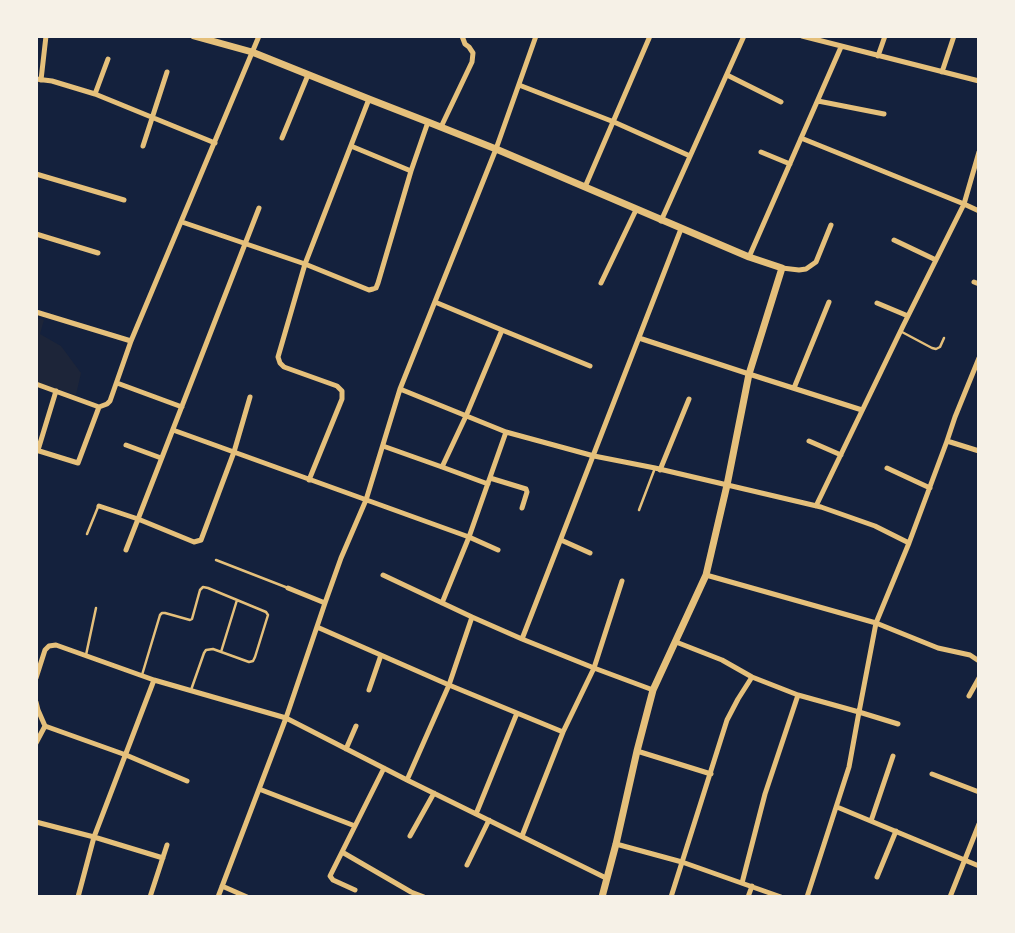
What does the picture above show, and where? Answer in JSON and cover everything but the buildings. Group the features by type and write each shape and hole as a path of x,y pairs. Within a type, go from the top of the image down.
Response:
{"street":[{"path":"46,36 39,79 95,94 215,143"},
{"path":"194,36 252,52 441,127 749,258 768,264 782,268 806,269 816,262 831,225"},
{"path":"36,384 99,407 110,401 132,341 258,36"},
{"path":"441,127 474,54 469,46 464,44 462,36"},
{"path":"218,897 286,718 341,558 366,500 400,389 496,149 536,36"},
{"path":"661,221 744,36"},
{"path":"802,36 979,81"},
{"path":"878,56 885,36"},
{"path":"942,72 954,36"},
{"path":"585,187 649,37"},
{"path":"749,258 841,47"},
{"path":"95,94 108,59"},
{"path":"143,146 167,72"},
{"path":"282,138 308,75"},
{"path":"727,75 781,102"},
{"path":"519,85 614,122 690,156"},
{"path":"309,480 342,399 342,391 338,386 284,367 278,357 305,264 369,99"},
{"path":"818,101 884,114"},
{"path":"182,222 305,264 369,290 376,288 411,171 428,122"},
{"path":"801,138 979,211"},
{"path":"351,146 411,171"},
{"path":"761,152 790,164"},
{"path":"816,506 900,331 964,204 979,152"},
{"path":"36,174 124,200"},
{"path":"126,550 259,208"},
{"path":"601,283 636,210"},
{"path":"522,639 682,229"},
{"path":"36,234 98,253"},
{"path":"894,240 936,260"},
{"path":"602,897 637,751 654,690 706,575 727,485 749,374 782,268"},
{"path":"435,302 590,366"},
{"path":"794,388 829,302"},
{"path":"877,303 908,316"},
{"path":"36,312 132,341"},
{"path":"442,467 466,416 502,330"},
{"path":"639,338 862,410"},
{"path":"807,897 849,767 876,623 910,542 948,441 955,417 979,358"},
{"path":"117,383 182,407"},
{"path":"400,389 506,432 594,456 816,506 875,526 910,542"},
{"path":"56,390 37,450 78,464 99,407"},
{"path":"99,506 138,519 194,542 201,540 234,452 250,397"},
{"path":"657,469 689,399"},
{"path":"173,430 469,537 498,550"},
{"path":"442,603 469,537 506,432"},
{"path":"809,441 841,455"},
{"path":"948,441 979,451"},
{"path":"126,445 162,458"},
{"path":"383,446 488,484"},
{"path":"887,468 930,488"},
{"path":"490,478 526,489 527,492 522,508"},
{"path":"561,540 590,553"},
{"path":"383,575 522,639 654,690"},
{"path":"706,575 876,623 938,648 970,655 979,660"},
{"path":"522,836 563,732 594,668 622,581"},
{"path":"288,588 325,602"},
{"path":"406,780 448,685 472,617"},
{"path":"317,627 448,685 563,732"},
{"path":"676,642 722,660 752,677 798,695 898,724"},
{"path":"36,678 45,650 49,646 56,645 154,680 286,718 406,780 606,878"},
{"path":"368,690 380,655"},
{"path":"671,897 727,720 752,677"},
{"path":"969,696 979,678"},
{"path":"78,897 94,837 154,680"},
{"path":"742,883 765,794 798,695"},
{"path":"36,702 45,726 126,755 187,781"},
{"path":"476,814 517,714"},
{"path":"36,742 45,726"},
{"path":"346,749 356,726"},
{"path":"637,751 711,774"},
{"path":"872,822 893,756"},
{"path":"355,890 330,878 330,874 384,768"},
{"path":"932,774 979,792"},
{"path":"259,789 355,826"},
{"path":"410,836 434,793"},
{"path":"837,807 979,866"},
{"path":"468,864 489,820"},
{"path":"36,822 163,858"},
{"path":"950,897 979,824"},
{"path":"877,877 896,832"},
{"path":"616,844 682,862 781,897"},
{"path":"150,897 167,845"},
{"path":"342,852 410,894 424,897"},
{"path":"222,886 246,897"},
{"path":"748,897 752,886"}],"lane":[{"path":"900,331 936,349 940,347 944,338"},
{"path":"639,510 657,469"},
{"path":"87,534 99,506"},
{"path":"216,560 288,588"},
{"path":"142,675 160,615 162,613 192,619 202,587 266,612 268,619 253,661 249,662 209,649 204,652 191,690"},
{"path":"221,652 236,600"},
{"path":"86,655 96,608"}],"shaded area":[{"path":"36,318 44,320 40,334 61,346 81,373 76,395 36,382"}]}
